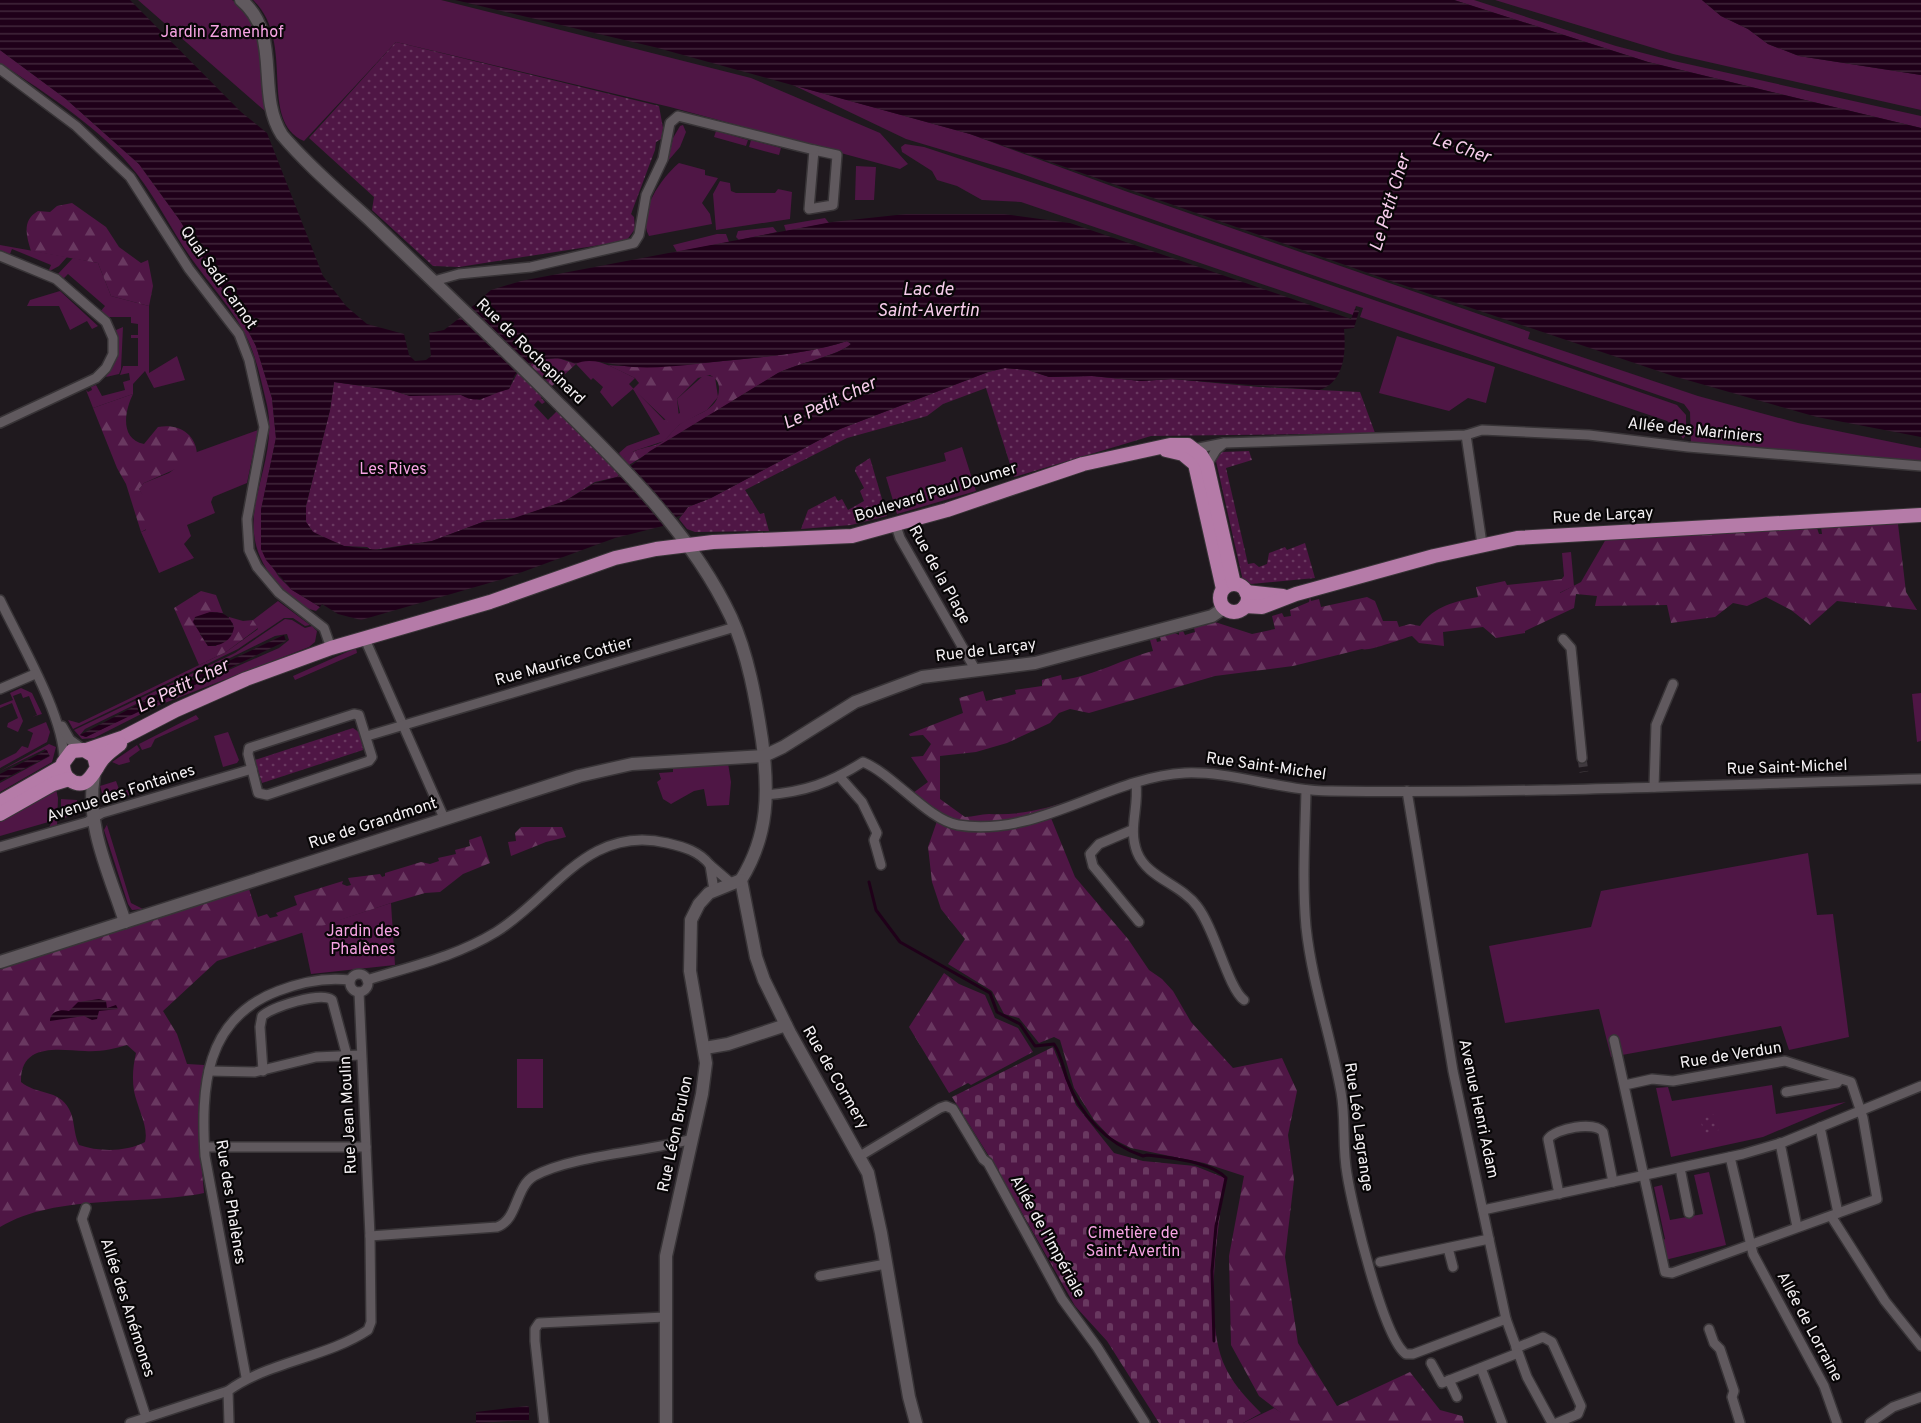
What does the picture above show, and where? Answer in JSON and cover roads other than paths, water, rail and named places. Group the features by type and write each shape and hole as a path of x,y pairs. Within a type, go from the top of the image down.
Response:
{"main road":[{"name":"Boulevard Paul Doumer","path":"687,544 840,537 896,526 1083,464 1181,444 1194,449"},
{"path":"1155,449 1183,453 1196,464 1228,586 1246,599"},
{"path":"1194,449 1208,465 1228,586 1220,597 1224,608"},
{"name":"Rue de Larçay","path":"1224,608 1233,612 1246,599 1260,595 1294,595 1482,544 1544,537 1921,515"},
{"path":"0,814 53,784 67,772 72,751 85,750 134,733 198,700 364,637 490,602 615,558 687,544"},
{"path":"67,772 86,782 103,758 134,733"},
{"path":"85,750 95,759 95,772"},
{"path":"0,802 67,772"}],"street":[{"name":"Rue de Rochepinard","path":"241,0 254,14 263,32 269,104 274,121 282,135 524,368 624,470 687,544 735,627 759,716 764,756"},
{"name":"Quai Sadi Carnot","path":"0,69 76,126 130,177 189,269 239,334 249,360 264,427 247,519 249,550 257,567 279,593 324,628 331,648"},
{"path":"434,281 447,276 531,267 634,243 639,235 646,195 663,159 670,123 678,116 837,155 833,205 809,209 814,150"},
{"path":"0,256 56,279 106,322 113,338 113,354 106,368 96,378 0,423"},
{"name":"Allée des Mariniers","path":"1194,449 1224,443 1466,435 1482,430 1589,435 1688,447 1921,466"},
{"path":"1466,435 1482,544"},
{"path":"1208,465 1216,450 1224,443"},
{"name":"Rue de la Plage","path":"896,526 900,538 975,669"},
{"path":"0,600 54,714 70,740 85,750"},
{"name":"Rue de Larçay","path":"764,756 783,747 855,702 922,677 1035,663 1212,616 1224,608"},
{"name":"Rue Maurice Cottier","path":"367,736 735,627"},
{"path":"364,637 444,818"},
{"path":"1563,639 1571,648 1582,758"},
{"path":"0,689 35,674"},
{"path":"1654,787 1654,732 1673,684"},
{"path":"54,714 63,744 67,772 83,794 94,818 125,922"},
{"path":"352,714 359,715 367,736 372,755 369,761 267,795 258,793 248,754 252,746 352,714"},
{"path":"367,980 366,988 359,992 352,989 350,980 358,974 367,980 432,963 477,943 520,916 579,860 606,847 628,842 660,842 701,855 710,866 736,881 759,848 765,795 764,756"},
{"name":"Rue de Grandmont","path":"0,962 579,776 632,764 764,756"},
{"name":"Rue Saint-Michel","path":"765,795 812,788 863,762 954,825 975,827 1005,825 1167,776 1203,773 1306,790 1407,791 1921,779"},
{"name":"Avenue des Fontaines","path":"0,847 94,818 102,813 252,769"},
{"path":"94,818 95,772"},
{"path":"839,776 862,802 877,833 874,840 881,865"},
{"path":"1136,784 1132,830 1138,853 1145,866 1184,892 1204,915 1236,991 1244,1000"},
{"name":"Rue Léo Lagrange","path":"1306,790 1305,910 1308,944 1341,1092 1347,1173 1378,1296 1389,1327 1397,1347 1410,1355 1506,1319"},
{"name":"Avenue Henri Adam","path":"1407,791 1453,1071 1506,1319 1517,1351 1552,1423"},
{"path":"1132,830 1099,844 1090,854 1093,866 1139,922"},
{"path":"710,866 714,890"},
{"name":"Rue Léon Brulon","path":"666,1423 666,1256 705,1075 705,1048 692,989 689,951 691,920 696,909 714,890 736,881"},
{"name":"Rue de Cormery","path":"736,881 756,957 786,1025 868,1173 909,1397 916,1423"},
{"name":"Rue des Phalènes","path":"246,1377 205,1147 203,1119 209,1071 215,1048 228,1026 256,1001 301,983 350,980"},
{"name":"Rue Jean Moulin","path":"246,1377 290,1365 368,1330 371,1323 370,1236 359,992"},
{"path":"263,1071 260,1027 262,1016 270,1011 320,996 332,1000 347,1056"},
{"path":"705,1048 728,1044 786,1025"},
{"path":"1614,1040 1665,1272 1672,1273 1750,1247 1797,1227 1875,1201 1878,1197 1853,1086 1840,1078 1838,1083 1786,1092"},
{"path":"209,1071 263,1071 316,1057 361,1055"},
{"name":"Rue de Verdun","path":"1625,1084 1659,1079 1673,1081 1785,1060 1840,1078"},
{"path":"1484,1210 1730,1157 1780,1143 1921,1086"},
{"name":"Allée de l'Impériale","path":"860,1156 946,1106 952,1109 993,1172 1062,1299 1097,1347 1145,1423"},
{"path":"1559,1194 1548,1139 1556,1132 1593,1125 1599,1127 1603,1132 1613,1182"},
{"path":"1820,1127 1835,1215 1885,1301 1921,1346"},
{"path":"370,1236 497,1227 508,1219 526,1183 533,1177 576,1163 692,1139"},
{"path":"1780,1143 1797,1227"},
{"path":"205,1147 366,1147"},
{"path":"1730,1157 1750,1247"},
{"path":"1680,1168 1689,1213"},
{"name":"Allée des Anémones","path":"86,1208 82,1219 146,1417"},
{"path":"1380,1262 1490,1239"},
{"name":"Allée de Lorraine","path":"1750,1247 1824,1386 1837,1423"},
{"path":"1448,1248 1452,1268"},
{"path":"820,1276 886,1264"},
{"path":"544,1423 535,1329 539,1323 665,1317"},
{"path":"1709,1329 1714,1343 1720,1349 1734,1391 1732,1397 1740,1423"},
{"path":"1431,1364 1442,1383 1481,1368 1543,1337 1552,1342 1581,1406 1578,1414 1557,1423"},
{"path":"1481,1368 1502,1423"},
{"path":"130,1423 228,1391 246,1377"},
{"path":"1449,1380 1457,1397"},
{"path":"228,1391 229,1423"},
{"path":"1870,1423 1893,1407 1921,1397"}],"water":[{"name":"Lac de Saint-Avertin","path":"0,0 130,0 241,112 267,133 323,276 346,306 367,324 404,334 409,355 415,361 426,360 431,356 429,333 444,330 491,290 521,281 832,222 906,214 1004,214 1070,223 1351,319 1355,309 1359,311 1354,328 1344,329 1344,356 1339,373 1328,386 1319,390 1172,379 1141,381 1092,376 1049,377 1028,370 1005,368 988,372 840,429 711,498 688,507 682,515 667,520 663,526 615,538 503,579 361,620 338,614 322,604 320,607 292,590 266,560 261,549 261,510 276,438 272,398 256,346 228,292 223,290 179,219 139,164 66,99 0,50","holes":["847,341 851,344 837,352 778,373 650,451 617,477 595,483 565,501 508,520 488,520 432,541 378,550 344,546 313,532 306,522 306,505 330,410 334,382 391,390 410,396 461,395 479,399 509,389 517,372 523,367 545,359 561,359 576,364 595,361 633,367 658,367 791,354"]},
{"path":"455,0 1454,0 1648,62 1921,128 1921,437 1817,417 1673,376 1391,281 970,134 654,47"},
{"path":"1702,0 1921,0 1921,75 1799,56 1768,44 1748,29 1721,16"},
{"path":"210,612 225,615 234,627 231,636 225,642 208,646 193,622 195,617"},
{"name":"Le Petit Cher","path":"284,635 286,641 86,737 80,735 152,697"},
{"path":"47,750 49,756 0,781 0,774"},
{"path":"99,999 106,1001 107,1008 116,1005 118,1009 99,1011 97,1019 92,1020 84,1016 50,1021 52,1015 57,1011 69,1011 78,1002"},
{"path":"529,1407 529,1420 476,1423 476,1412"}],"waterway":[{"path":"869,882 876,910 900,942 990,993 997,1012 1020,1024 1035,1046 1054,1044 1079,1105 1096,1127 1130,1151 1143,1156 1166,1157 1200,1164 1219,1172 1226,1178 1216,1226 1212,1271 1214,1341"}],"tunnel":[{"path":"1582,758 1584,772"}],"park label":[{"name":"Jardin Zamenhof","path":"222,33"},
{"name":"Les Rives","path":"393,470"},
{"name":"Jardin des Phalènes","path":"363,941"},
{"name":"Cimetière de Saint-Avertin","path":"1133,1243"}],"water label":[{"name":"Le Cher","path":"1461,149"}]}
